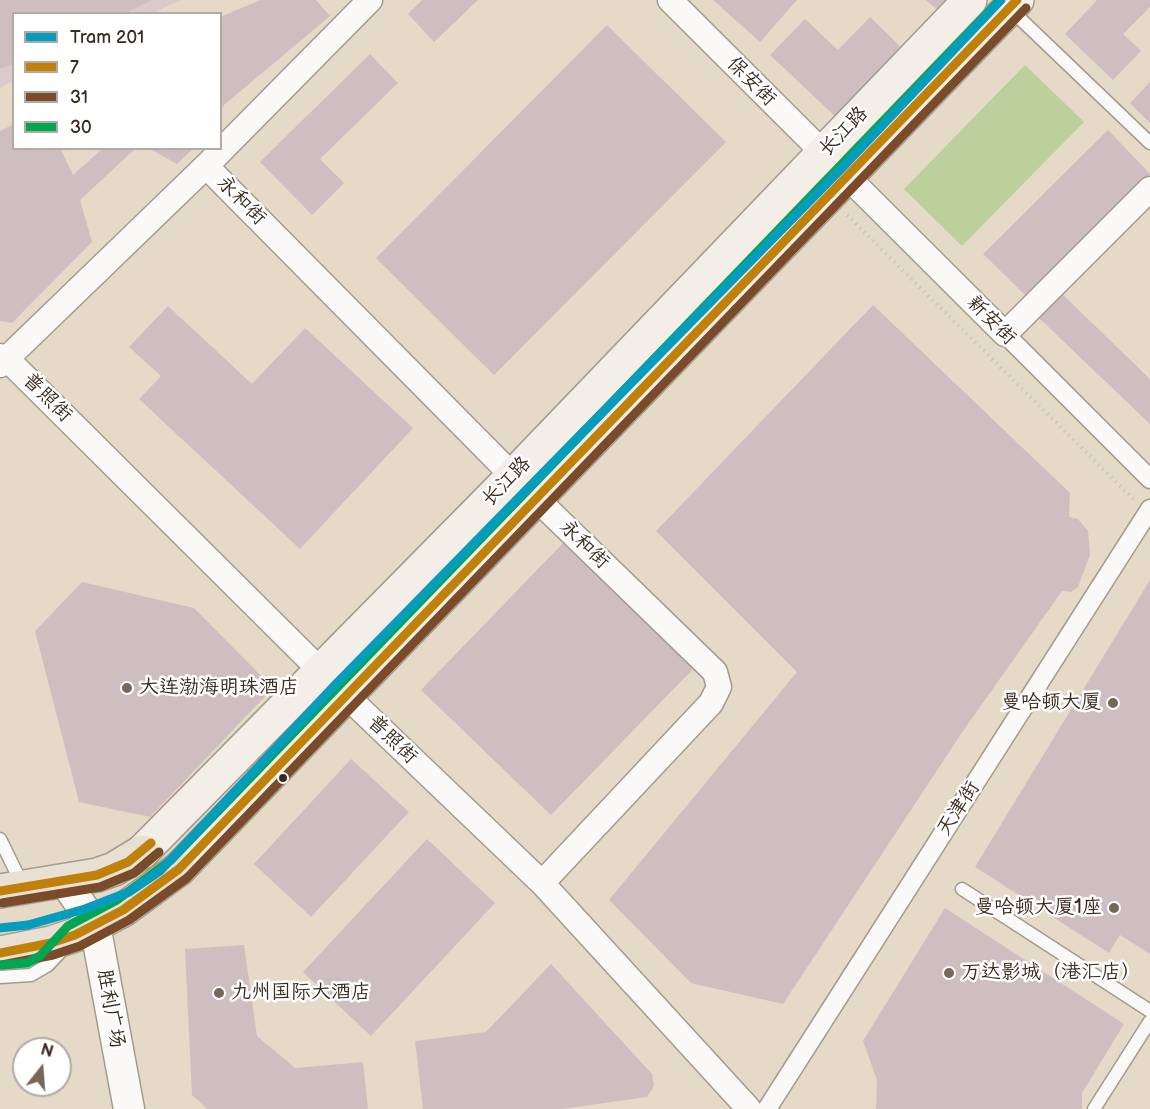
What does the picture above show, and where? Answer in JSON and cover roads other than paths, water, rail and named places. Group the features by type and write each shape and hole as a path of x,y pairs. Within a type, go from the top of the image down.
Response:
{"main road":[{"name":"长江路","path":"0,953 51,943 85,930 149,893 179,869 344,695 537,500 835,165 970,0"},
{"name":"长江路","path":"8,886 65,882 114,869 142,852 513,476 835,165 1013,4"}],"street":[{"path":"222,150 370,0"},
{"name":"保安街","path":"670,0 835,165"},
{"path":"2,360 222,150"},
{"name":"新安街","path":"835,165 1150,478"},
{"name":"永和街","path":"206,166 537,500 715,672 719,687 711,703 542,883"},
{"path":"1005,334 1150,189"},
{"name":"普照街","path":"2,360 344,695 542,883 749,1109"},
{"name":"天津街","path":"767,1109 1149,511"},
{"name":"胜利广场","path":"65,882 85,930 129,1109"}],"lane":[{"path":"1013,4 1150,143"},
{"path":"0,839 8,886"},
{"path":"962,889 1150,1011"},
{"path":"0,977 31,975 48,965 85,930"},
{"path":"1094,1109 1150,1022"}],"tram line":[{"name":"201","path":"0,928 28,925 85,909 129,892 160,871 335,685 840,170 1001,0"}],"place":[{"name":"大连渤海明珠酒店","path":"127,688"},
{"name":"曼哈顿大厦","path":"1113,703"},
{"name":"曼哈顿大厦1座","path":"1114,908"},
{"name":"万达影城（港汇店）","path":"949,973"},
{"name":"九州国际大酒店","path":"219,993"}]}
